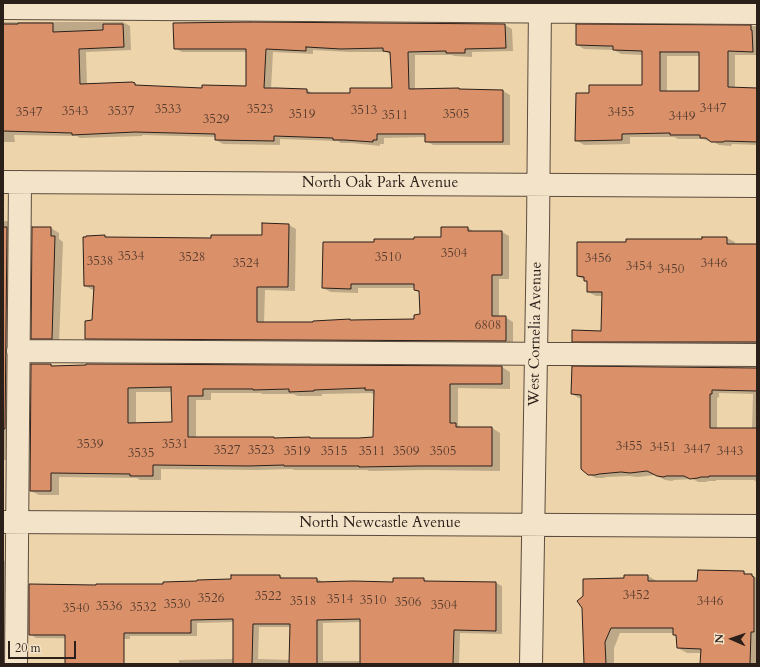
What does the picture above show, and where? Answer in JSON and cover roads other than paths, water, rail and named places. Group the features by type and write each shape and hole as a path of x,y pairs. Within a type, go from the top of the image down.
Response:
{"street":[{"path":"3,8 540,7 757,12"},
{"name":"West Cornelia Avenue","path":"531,664 540,7"},
{"path":"11,182 18,351 10,522 16,664"},
{"name":"North Oak Park Avenue","path":"11,182 757,186"},
{"path":"18,351 757,355"},
{"name":"North Newcastle Avenue","path":"10,522 757,526"}]}
